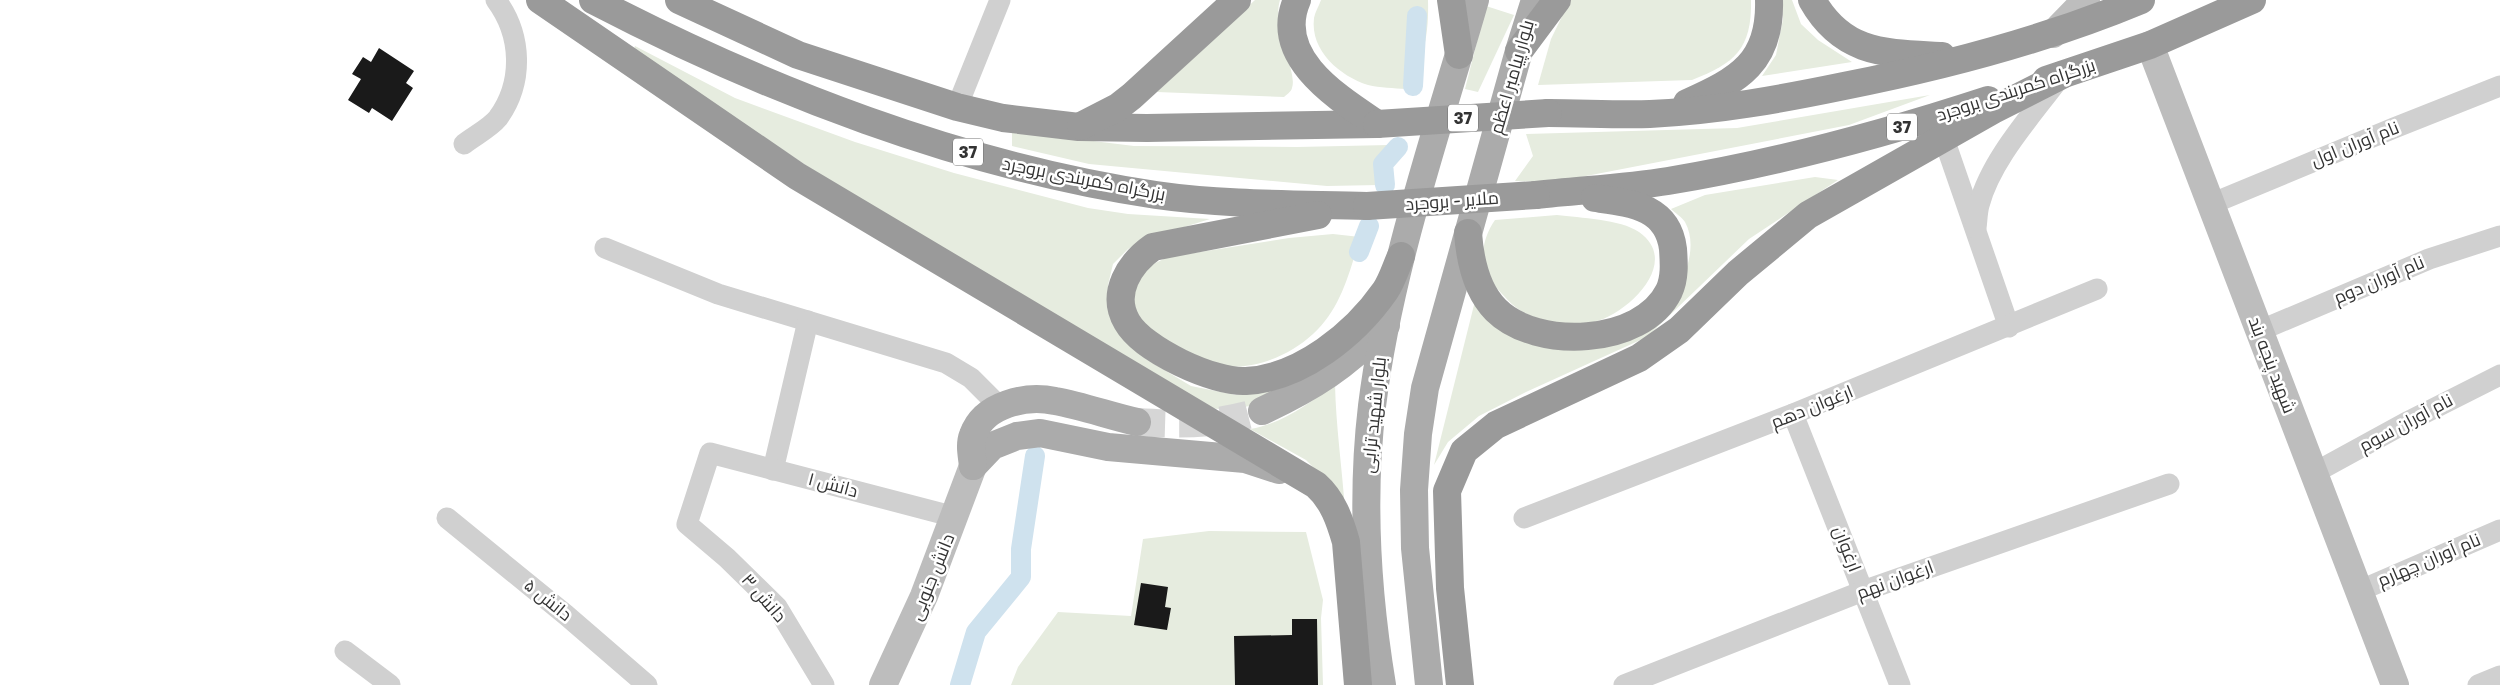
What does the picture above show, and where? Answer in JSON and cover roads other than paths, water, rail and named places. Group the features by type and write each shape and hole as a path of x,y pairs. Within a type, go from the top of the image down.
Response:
{"highway":[{"path":"540,0 797,176 1316,485 1328,498 1340,520 1346,542 1358,685"},
{"name":"بزرگراه کمربندی بروجرد","path":"593,0 705,55 782,88 905,133 996,161 1094,184 1158,196 1367,206"},
{"name":"37","path":"679,0 798,55 957,107 1003,118 1079,127 1147,128 1377,124 1548,113 1651,114 1771,101 1906,74 2003,49 2053,34 2141,0"},
{"path":"1079,127 1118,107 1132,96 1237,0"},
{"path":"1297,0 1292,19 1292,36 1297,51 1308,69 1327,89 1377,124"},
{"path":"1452,0 1459,55"},
{"path":"1519,51 1557,0"},
{"path":"1651,114 1685,104 1712,92 1735,77 1752,61 1762,49 1767,36 1768,0"},
{"path":"1812,0 1826,22 1863,48 1886,52 1954,56 2003,49"},
{"name":"بزرگراه کمربندی بروجرد","path":"1536,195 1667,181 1780,159 1916,124 2150,45 2252,0"},
{"path":"1460,685 1450,588 1447,491 1464,451 1496,425 1640,358 1679,330 1738,273 1808,215 1993,110 2062,75"},
{"path":"1468,233 1473,270 1482,291 1496,310 1517,325 1540,333 1587,337 1614,332 1637,321 1655,308 1668,291 1674,267 1672,242 1658,216 1629,203 1590,197 1536,195"},
{"name":"ملایر - بروجرد","path":"1367,206 1536,195"},
{"path":"1367,206 1171,242 1153,248 1141,256 1129,270 1122,286 1122,304 1127,322 1141,336 1169,356 1215,378 1246,381 1275,375 1303,364 1354,328 1386,289 1401,256"}],"main road":[{"path":"1459,55 1475,0"},
{"name":"بلوار پیامبر اعظم","path":"1468,233 1535,0"},
{"name":"بلوار شهید ترابی","path":"1382,685 1369,575 1367,477 1372,408 1386,325 1401,256 1459,55"},
{"path":"1429,685 1415,548 1414,490 1418,434 1425,388 1468,233"},
{"path":"1262,411 1302,392 1333,373 1358,353 1386,325"},
{"path":"973,466 972,437 983,420 1000,407 1026,400 1055,400 1137,422"},
{"path":"973,466 992,446 1016,436 1040,433 1108,446 1245,458 1316,485"}],"street":[{"path":"464,144 497,119 512,94 516,70 516,46 508,16 496,0"},
{"path":"957,107 1000,0"},
{"path":"2053,34 2086,0"},
{"name":"شهید پنجه بند","path":"2150,45 2395,685"},
{"path":"1976,234 1979,206 1992,174 2015,137 2062,75"},
{"name":"نام آوران اول","path":"2211,204 2500,86"},
{"path":"1944,138 2009,327"},
{"name":"نام آوران دوم","path":"2259,331 2429,259 2500,236"},
{"path":"604,248 718,294 946,363 971,378 1000,407"},
{"name":"ارغوان دهم","path":"1524,518 1793,414 2009,327 2097,289"},
{"path":"773,470 808,321"},
{"name":"نام آوران سوم","path":"2314,473 2408,421 2500,375"},
{"name":"ارغوان","path":"1793,414 1900,685"},
{"name":"دانش ۱","path":"687,524 710,453 955,517"},
{"name":"دانش جنوبی","path":"884,685 908,636 973,466"},
{"name":"ارغوان نهم","path":"1624,685 1864,591 2169,484"},
{"name":"دانش ۵","path":"447,518 566,615 647,685"},
{"name":"دانش ۳","path":"687,524 727,558 777,607 824,685"},
{"name":"نام آوران چهارم","path":"2358,591 2500,530"},
{"path":"345,651 390,685"},
{"path":"2478,685 2500,676"}],"waterway":[{"path":"1413,86 1417,16"},
{"path":"1385,185 1383,164 1398,147"},
{"path":"1359,252 1369,226"},
{"path":"960,685 976,632 1021,577 1021,549 1035,456"}],"tunnel":[{"path":"1137,422 1200,423 1245,416 1262,411"}]}
